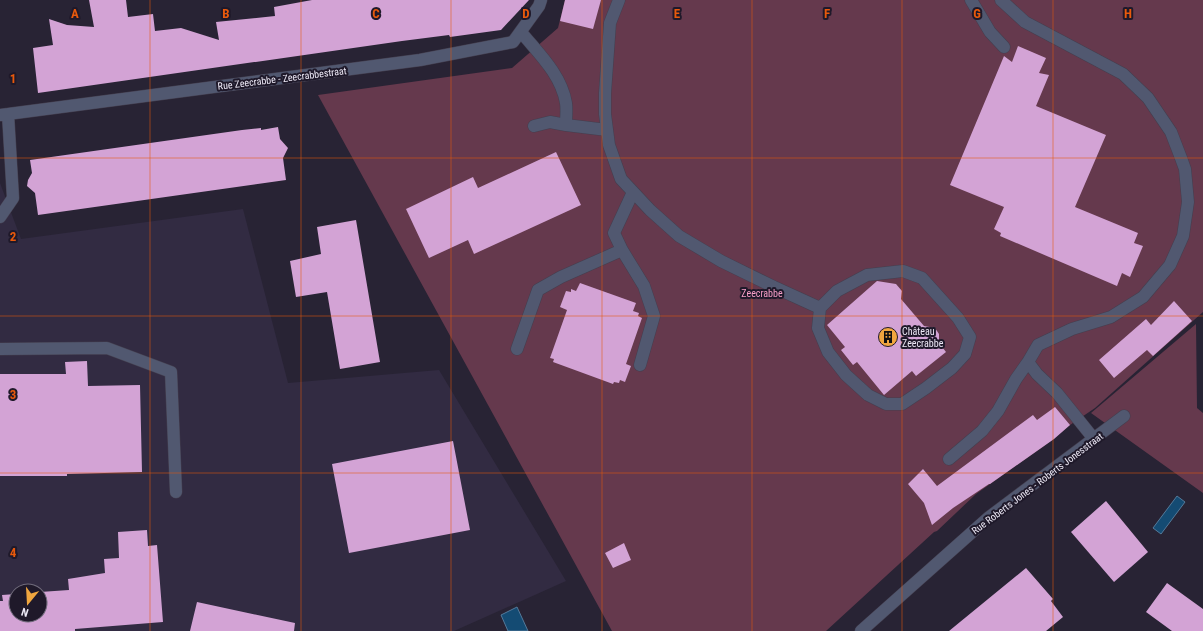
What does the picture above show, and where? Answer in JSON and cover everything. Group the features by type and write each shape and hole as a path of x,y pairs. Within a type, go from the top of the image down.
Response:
{"street":[{"name":"Rue Zeecrabbe - Zeecrabbestraat","path":"4,114 420,60 513,42 540,6 541,0"},
{"path":"619,0 610,23 605,114 609,144 621,179 650,210 679,236 721,261 820,308"},
{"path":"971,0 990,32 1004,47"},
{"path":"949,459 982,431 998,411 1016,378 1038,345 1072,329 1111,317 1143,297 1170,264 1183,236 1188,202 1185,169 1171,132 1148,98 1123,74 1025,22 1001,0"},
{"path":"521,32 549,65 558,81 566,102 566,125"},
{"path":"0,217 13,198 4,114"},
{"path":"534,126 550,122 607,130"},
{"path":"634,192 614,233 622,250 644,286 654,316 640,365"},
{"path":"517,349 538,290 561,277 622,250"},
{"path":"903,272 922,278 958,318 970,338 965,354 952,368 902,404 886,404 868,395 846,375 828,352 818,328 820,308 837,291 867,275 903,272"},
{"path":"0,349 107,348 171,372 176,492"},
{"path":"1028,362 1037,374 1057,393 1094,439"},
{"name":"Rue Roberts Jones - Roberts Jonesstraat","path":"861,631 988,518 1124,416"}],"shaded area":[{"path":"0,183 21,239 243,209 288,383 439,370 566,581 454,631 0,631"}],"green space":[{"name":"Zeecrabbe","path":"565,0 1203,0 1203,312 1095,408 976,494 826,631 612,631 318,95 512,68 558,28"},
{"path":"1196,324 1197,408 1203,413 1203,493 1091,413"}],"water":[{"path":"1177,496 1185,502 1161,534 1153,528"},
{"path":"517,607 528,631 508,631 501,615"}],"building":[{"path":"89,0 126,0 128,17 153,14 155,31 181,28 219,40 216,22 275,16 274,7 312,0 529,0 501,30 450,37 449,35 402,41 38,93 33,48 53,45 49,19 67,25 94,27"},
{"path":"565,0 601,0 593,29 560,21"},
{"path":"1018,46 1046,58 1039,73 1049,75 1036,106 1106,135 1075,207 1138,233 1134,243 1143,246 1130,277 1122,273 1117,286 1000,236 1001,233 994,229 1004,207 950,185 1004,56 1012,62"},
{"path":"278,127 280,139 288,148 283,158 286,180 38,215 35,193 27,186 28,180 32,173 30,160 242,130 261,128 261,130"},
{"path":"556,152 581,205 474,254 468,240 429,258 406,209 473,177 478,188"},
{"path":"356,220 380,362 340,369 327,292 296,297 290,261 321,254 317,227"},
{"name":"Château Zeecrabbe","path":"877,281 896,284 902,291 901,299 924,326 935,328 939,334 939,343 946,352 916,376 912,371 884,395 857,362 853,365 841,350 845,347 827,325"},
{"path":"580,283 636,303 633,311 639,313 638,316 642,318 626,364 631,366 625,382 620,380 619,383 614,382 613,384 553,362 554,359 550,358 567,310 560,307 566,291 571,292 571,289 576,291"},
{"path":"1174,301 1192,321 1153,356 1147,350 1114,378 1099,360 1146,319 1151,325"},
{"path":"87,361 88,386 140,385 142,472 67,474 67,476 0,476 0,374 66,374 65,362"},
{"path":"1055,407 1070,425 1054,439 953,508 932,525 924,503 908,484 923,469 937,486 1033,415 1037,420"},
{"path":"453,441 470,530 349,553 332,464"},
{"path":"1106,501 1148,552 1114,582 1071,532"},
{"path":"147,530 148,546 157,545 163,622 75,629 75,631 0,631 0,601 3,601 2,595 8,595 8,623 48,623 48,591 69,590 68,579 105,573 104,559 119,558 118,532"},
{"path":"624,543 631,560 613,568 605,553"},
{"path":"1026,568 1053,599 1051,601 1063,617 1046,631 949,631"},
{"path":"1167,583 1203,609 1203,631 1172,631 1146,612"},
{"path":"197,602 295,623 294,631 190,631"}],"place":[{"name":"Château Zeecrabbe","path":"888,337"}]}
